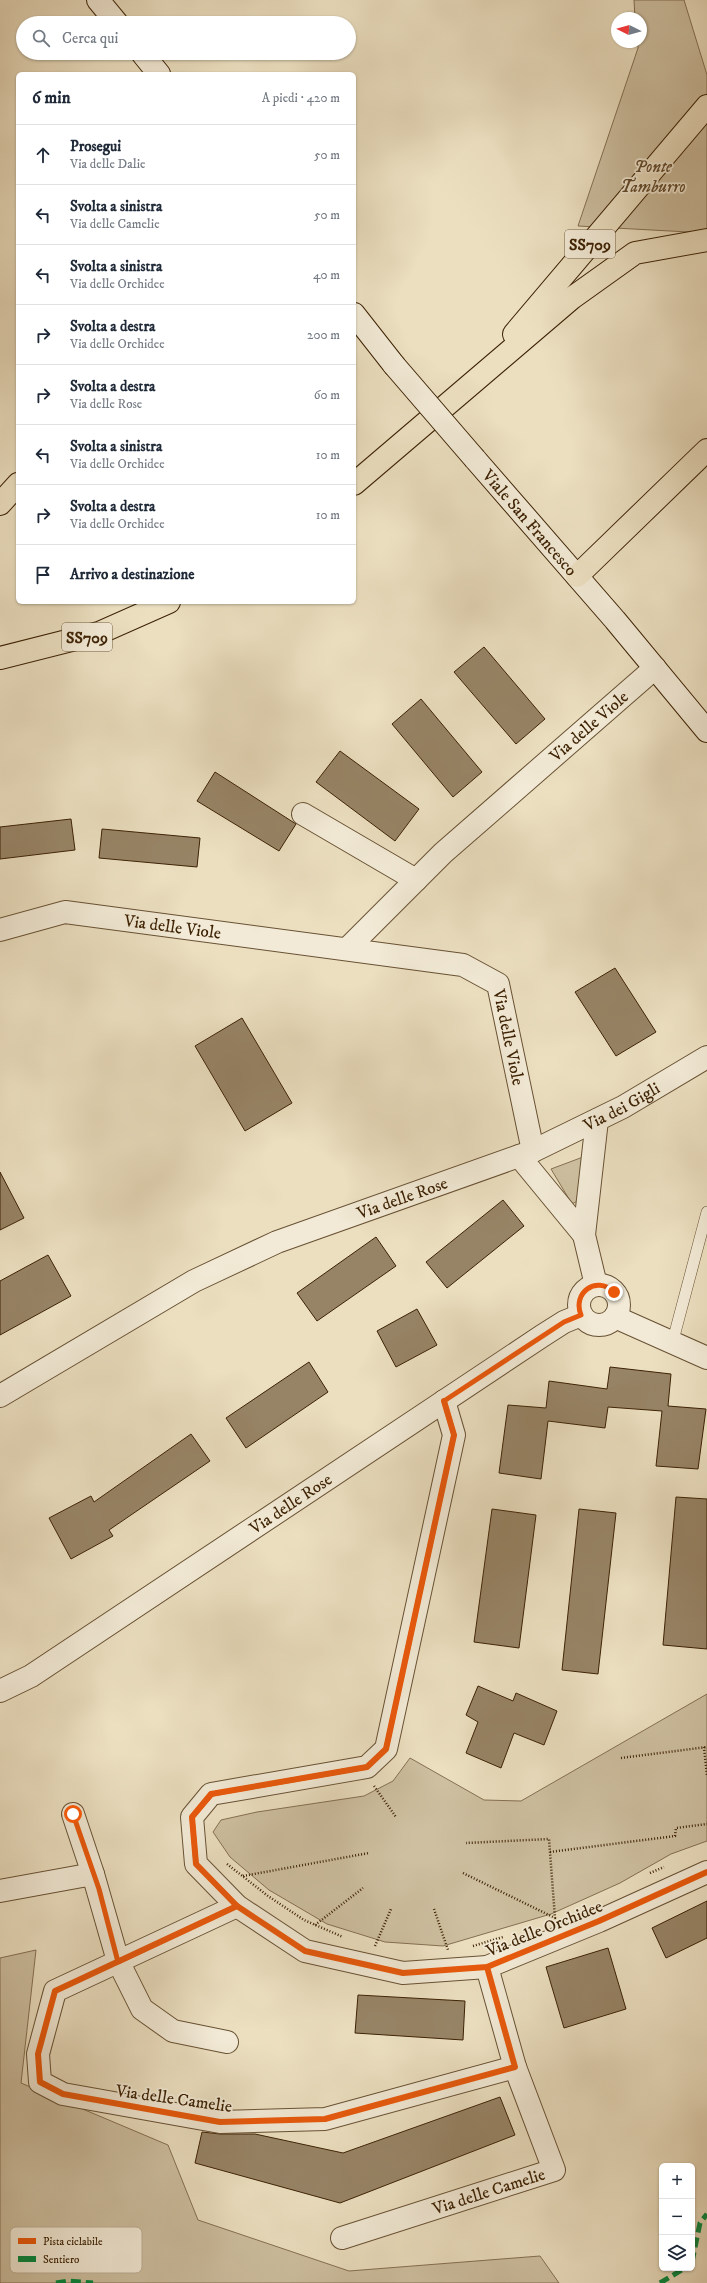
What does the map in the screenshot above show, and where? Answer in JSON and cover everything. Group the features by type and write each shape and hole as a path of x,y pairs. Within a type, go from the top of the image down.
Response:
{"highway":[{"name":"SS709","path":"356,482 473,382 707,106"},
{"path":"473,382 572,298 635,253 707,240"},
{"path":"577,576 707,450"},
{"path":"0,504 16,486"},
{"name":"SS709","path":"0,658 99,634 165,604"}],"street":[{"path":"98,0 111,16"},
{"path":"148,60 157,72"},
{"name":"Viale San Francesco","path":"356,317 394,365 577,576 707,731"},
{"name":"Via delle Viole","path":"347,949 442,853 655,668"},
{"path":"303,814 416,880"},
{"name":"Via delle Viole","path":"0,930 65,912 463,965 498,984 526,1153"},
{"name":"Via dei Gigli","path":"526,1153 623,1107 707,1057"},
{"path":"596,1284 584,1235 597,1120"},
{"path":"526,1153 584,1235"},
{"name":"Via delle Rose","path":"0,1396 194,1281 277,1242 526,1153"},
{"path":"596,1284 609,1287 614,1292 619,1304 615,1317 604,1325 597,1326 591,1324 581,1315 578,1309 580,1296 584,1290 596,1284"},
{"name":"Via delle Rose","path":"0,1691 38,1672 564,1322 581,1315"},
{"path":"615,1317 672,1344 707,1358"},
{"name":"Via delle Orchidee","path":"444,1401 454,1435 386,1749 367,1767 212,1794 192,1817 196,1864 237,1906 305,1951 403,1973 488,1967 599,1921 707,1872"},
{"path":"73,1814 93,1874 118,1962 142,2009 173,2031 227,2042"},
{"path":"0,1891 93,1874"},
{"name":"Via delle Camelie","path":"237,1906 55,1991 38,2054 40,2082 63,2094 220,2122 326,2119 515,2067"},
{"name":"Via delle Camelie","path":"342,2238 554,2170 515,2067 488,1967"}],"lane":[{"path":"672,1344 707,1212"}],"path":[{"path":"620,1758 705,1747 707,1776"},
{"path":"371,1782 396,1817"},
{"path":"550,1852 675,1836 676,1828 707,1824"},
{"path":"466,1843 549,1840 555,1918"},
{"path":"243,1876 370,1853"},
{"path":"225,1863 274,1900 315,1925 348,1940"},
{"path":"649,1874 669,1865"},
{"path":"463,1873 555,1918"},
{"path":"315,1925 363,1888"},
{"path":"375,1946 391,1909"},
{"path":"434,1909 449,1952 441,1952"},
{"path":"547,1921 560,1917"},
{"path":"472,1946 510,1934"},
{"path":"368,1944 382,1947"}],"green space":[{"name":"Ponte Tamburro","path":"634,0 684,0 707,75 707,233 578,226 638,48 647,48 647,12 635,12"},
{"path":"583,1157 583,1198 572,1204 551,1169"},
{"path":"707,1694 707,1841 671,1854 620,1883 551,1914 443,1946 385,1942 327,1924 269,1890 230,1857 213,1832 221,1820 257,1812 364,1796 393,1781 410,1758 484,1800 521,1801"},
{"path":"36,1950 21,2083 168,2145 198,2220 349,2271 540,2256 559,2283 0,2283 0,1958"}],"building":[{"path":"484,647 545,719 516,744 454,672"},
{"path":"421,699 482,772 453,797 392,724"},
{"path":"340,751 419,809 395,841 316,782"},
{"path":"215,772 296,824 279,851 197,801"},
{"path":"71,819 75,850 0,859 0,827"},
{"path":"102,829 200,838 197,867 99,858"},
{"path":"615,968 656,1032 616,1056 575,992"},
{"path":"242,1018 292,1103 245,1131 195,1046"},
{"path":"0,1172 24,1218 0,1230"},
{"path":"503,1200 524,1226 447,1288 426,1262"},
{"path":"376,1237 396,1266 317,1321 297,1293"},
{"path":"48,1255 71,1296 0,1335 0,1281"},
{"path":"417,1309 437,1345 396,1367 377,1331"},
{"path":"309,1362 328,1392 246,1448 226,1418"},
{"path":"610,1367 671,1374 668,1406 706,1409 698,1469 656,1466 662,1411 608,1407 605,1428 548,1421 541,1479 499,1473 508,1405 546,1408 549,1381 607,1389"},
{"path":"191,1434 210,1461 109,1530 113,1536 71,1559 49,1518 91,1496 94,1502"},
{"path":"676,1497 707,1499 707,1649 663,1645"},
{"path":"492,1509 536,1515 519,1648 474,1642"},
{"path":"579,1509 616,1513 598,1674 562,1670"},
{"path":"478,1686 513,1701 516,1693 557,1711 544,1745 514,1733 501,1768 466,1753 478,1722 466,1715"},
{"path":"707,1901 707,1938 666,1958 652,1928"},
{"path":"608,1948 626,2009 564,2028 546,1967"},
{"path":"358,1995 465,2001 463,2040 355,2033"},
{"path":"500,2097 515,2135 340,2203 195,2163 202,2132 220,2134 255,2134 343,2153"}],"marked path":[{"path":"695,2247 700,2223 707,2214"},
{"path":"660,2283 680,2271"},
{"path":"56,2283 68,2281 93,2283"}],"cycle path":[{"path":"444,1401 454,1435 386,1749 367,1767 211,1794 192,1817 196,1864 237,1906 305,1951 403,1973 487,1967 599,1921 707,1872"},
{"path":"237,1906 55,1991 38,2054 40,2082 63,2094 220,2122 325,2119 515,2067 487,1967"}],"route":[{"path":"73,1814 99,1889 118,1962 237,1906 196,1864 192,1817 212,1794 367,1767 386,1749 454,1435 444,1401 564,1322 581,1315 578,1309 578,1302 584,1290 596,1284 609,1287 614,1292"}]}
